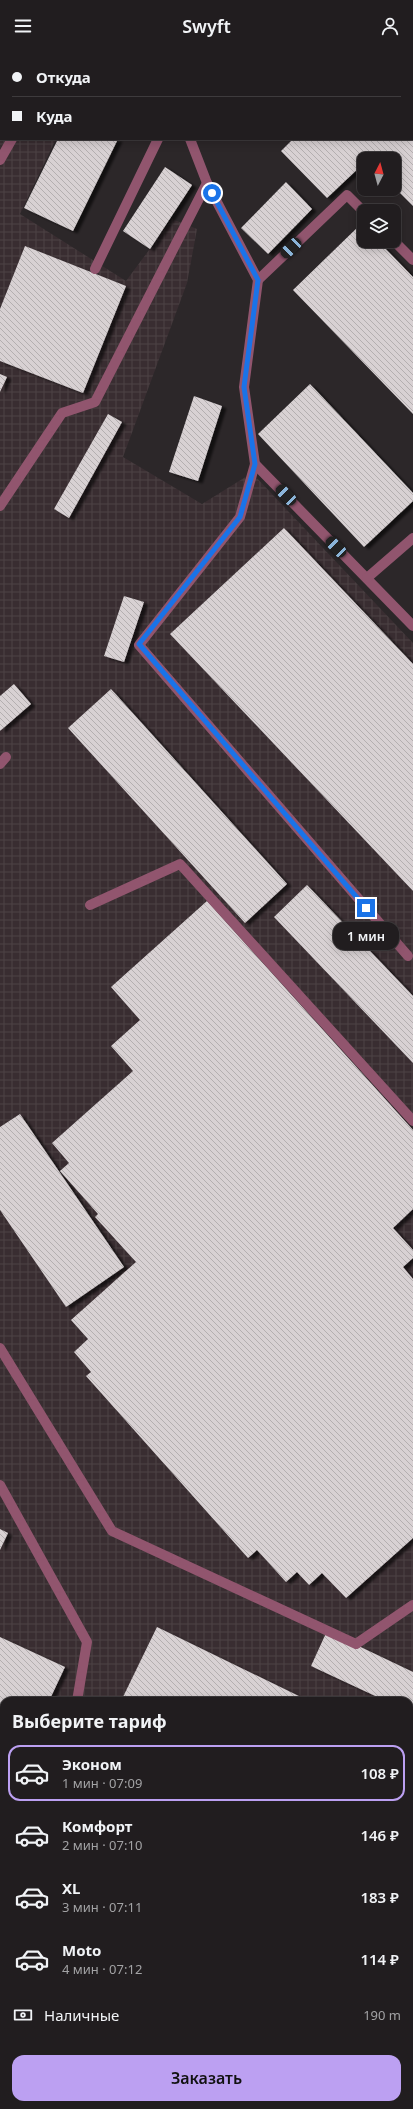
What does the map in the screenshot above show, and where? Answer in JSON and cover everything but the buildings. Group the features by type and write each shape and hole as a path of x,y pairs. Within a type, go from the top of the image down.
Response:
{"street":[{"path":"0,160 11,140"},
{"path":"95,269 158,140"},
{"path":"190,140 207,183 258,280 244,387 255,464 240,517 139,644 408,956"},
{"path":"0,506 62,413 95,402 207,183"},
{"path":"258,280 347,195 357,205"},
{"path":"401,248 413,260"},
{"path":"255,464 413,626"},
{"path":"367,578 413,538"},
{"path":"90,905 180,864 413,1121"},
{"path":"0,1348 112,1531 356,1644 413,1605"},
{"path":"0,1485 87,1642 78,1697"}],"shaded area":[{"path":"0,140 56,140 20,214 126,281 172,219 197,229 187,283 123,457 202,504 252,473 413,643 413,1697 0,1697"}],"route":[{"path":"212,193 258,280 244,387 255,464 240,517 139,644 366,908"}]}
